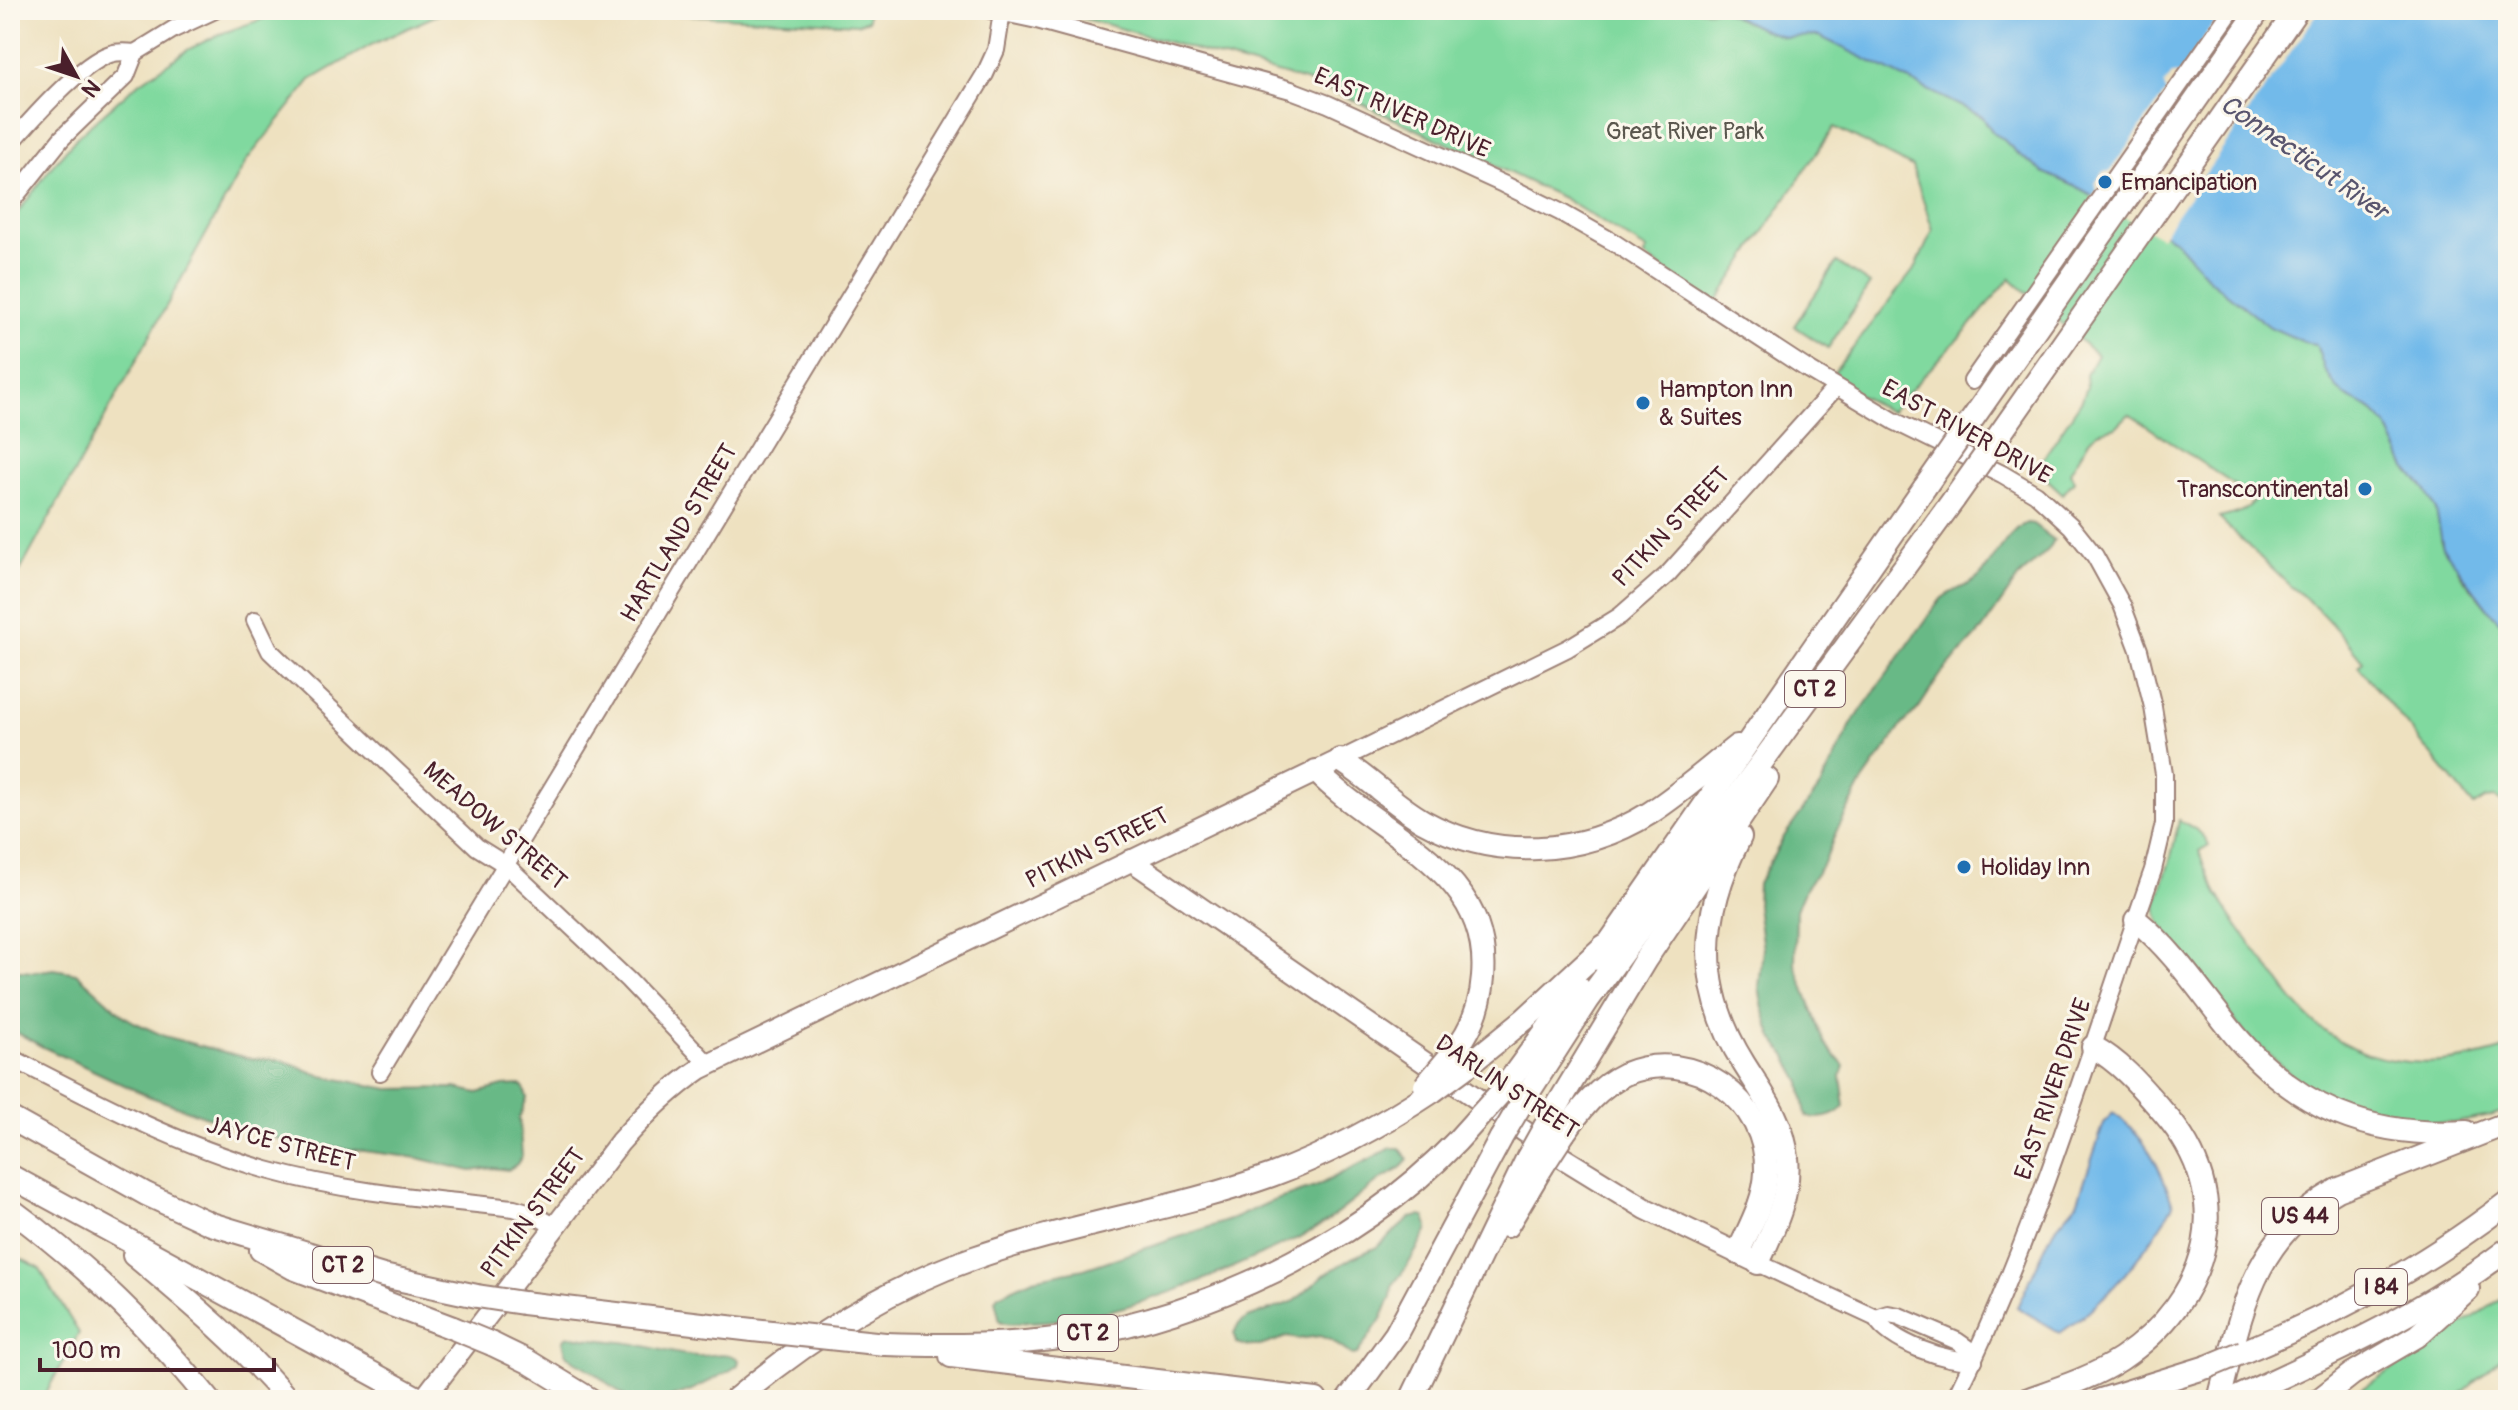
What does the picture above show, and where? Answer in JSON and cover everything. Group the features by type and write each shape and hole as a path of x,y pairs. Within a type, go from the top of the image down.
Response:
{"highway":[{"name":"CT 2","path":"1362,1394 1406,1331 1447,1238 1501,1138 1512,1097 1614,938 2259,10"},
{"name":"CT 2","path":"10,1118 146,1194 211,1224 383,1276 523,1303 885,1344 965,1345 1046,1340 1138,1322 1208,1300 1281,1268 1358,1222 1426,1169 1475,1121 1512,1097 1588,1000 1954,499 2297,10"},
{"path":"1412,1397 1454,1308 1645,960 1885,610 1954,499"},
{"path":"1340,760 1400,806 1444,831 1491,845 1544,848 1599,836 1647,814 1757,730"},
{"path":"1758,1263 1782,1203 1788,1174 1785,1144 1773,1112 1733,1048 1720,1019 1711,986 1708,946 1711,919 1723,874 1780,761"},
{"path":"1316,771 1337,791 1441,871 1472,910 1483,950 1482,987 1459,1061"},
{"path":"2136,920 2179,961 2254,1056 2297,1093 2334,1111 2390,1129 2427,1133 2484,1130"},
{"path":"735,1400 788,1359 869,1305 959,1263 1268,1176 1337,1147 1411,1106 1459,1061 1525,1019 1614,938"},
{"path":"2026,1400 2102,1370 2143,1342 2169,1315 2189,1286 2206,1235 2205,1189 2189,1147 2168,1117 2131,1075 2093,1047"},
{"path":"1556,1127 1597,1093 1635,1071 1657,1067 1681,1068 1721,1084 1738,1098 1752,1116 1766,1158 1763,1192 1738,1253"},
{"name":"US 44","path":"2219,1400 2242,1313 2256,1275 2267,1253 2291,1224 2337,1190 2508,1123"},
{"path":"10,1176 410,1398"},
{"name":"I 84","path":"2101,1400 2207,1367 2325,1316 2385,1285 2454,1242 2508,1202"},
{"path":"10,1209 53,1241 105,1288 160,1343 209,1400"},
{"path":"93,1221 200,1309 288,1400"},
{"path":"211,1224 293,1268 492,1344 529,1362 591,1400"},
{"path":"2319,1400 2352,1374 2425,1330 2501,1254"},
{"name":"I 84","path":"2232,1400 2393,1324 2501,1254"},
{"path":"885,1344 1003,1363 1316,1400"},
{"path":"749,1400 788,1359"}],"main road":[{"name":"PITKIN STREET","path":"410,1398 640,1119 685,1079 1340,760"},
{"name":"DARLIN STREET","path":"1131,860 1563,1158 1646,1209 1758,1263"}],"street":[{"path":"10,144 60,92 95,62 113,53 135,53 174,29 215,10"},
{"path":"1972,381 2232,10"},
{"name":"EAST RIVER DRIVE","path":"996,11 1271,84 1339,109 1573,219 1836,387 1908,429 2006,476 2036,494 2071,526 2108,577 2125,611 2141,657 2153,707 2164,774 2162,836 2093,1047 2024,1242 1954,1400"},
{"name":"HARTLAND STREET","path":"380,1072 980,81 996,50 996,11"},
{"path":"10,203 62,138 126,76 135,53"},
{"name":"PITKIN STREET","path":"1340,760 1568,648 1620,616 1668,574 1836,387"},
{"name":"MEADOW STREET","path":"255,620 270,651 477,847 506,865 628,980 709,1065"},
{"name":"JAYCE STREET","path":"10,1057 153,1129 241,1162 299,1179 362,1191 514,1208 531,1213 554,1226"},
{"name":"DARLIN STREET","path":"1758,1263 1876,1318 1888,1314 1899,1316 1957,1341 1967,1348 1974,1360"}],"green space":[{"path":"288,10 448,10 373,44 311,80 247,160 10,589 10,223 78,136 135,86 189,49 220,34"},
{"path":"591,10 853,10 868,13 868,20 857,24"},
{"name":"Great River Park","path":"1049,10 1723,10 1784,37 1819,35 1983,117 1993,133 2043,172 2174,239 2211,281 2270,327 2304,342 2317,344 2318,352 2347,397 2366,405 2387,426 2406,468 2425,489 2436,510 2441,542 2447,554 2508,630 2508,807 2496,798 2485,799 2474,806 2358,666 2363,661 2338,631 2219,518 2244,510 2255,499 2129,414 2116,427 2098,432 2090,439 2070,472 2074,481 2063,494 2036,469 2082,400 2087,387 2086,375 2097,355 2010,278 1890,412 1829,379 1916,267 1933,230 1912,167 1834,127 1715,304 1644,256 1647,250 1563,198 1356,101 1305,81"},
{"path":"1837,262 1870,284 1828,348 1794,326"},
{"path":"2027,523 2054,540 2049,549 2018,578 1982,630 1941,674 1863,781 1836,832 1824,863 1805,889 1796,910 1795,964 1825,1044 1844,1066 1841,1076 1845,1107 1827,1117 1806,1116 1801,1083 1773,1038 1763,1009 1759,987 1763,949 1757,906 1758,884 1785,835 1820,787 1852,723 1941,599 1976,580 2007,539"},
{"path":"2179,820 2207,840 2209,845 2199,851 2210,881 2226,908 2289,995 2318,1026 2362,1052 2410,1062 2459,1060 2508,1048 2508,1110 2454,1123 2405,1123 2362,1115 2310,1091 2244,1033 2160,923 2157,914 2156,905"},
{"path":"54,969 76,973 124,1016 164,1036 248,1058 281,1060 322,1076 389,1089 456,1088 478,1093 520,1085 527,1098 519,1118 522,1156 508,1170 493,1168 471,1171 418,1158 286,1141 148,1096 10,1029 10,970 33,972"},
{"path":"1391,1148 1400,1148 1408,1159 1399,1169 1311,1231 1236,1266 1168,1293 1099,1313 1014,1324 1000,1321 995,1300 998,1295 1033,1279 1084,1269 1233,1219 1315,1187"},
{"path":"1425,1217 1427,1232 1392,1286 1391,1297 1381,1319 1357,1354 1352,1355 1320,1336 1287,1337 1260,1346 1236,1343 1234,1333 1239,1324 1295,1301 1324,1275 1377,1247 1410,1218"},
{"path":"10,1253 39,1268 79,1333 42,1400 10,1400"},
{"path":"2508,1295 2508,1353 2454,1400 2344,1400"},
{"path":"573,1336 638,1344 688,1355 725,1354 739,1360 738,1365 728,1372 694,1389 663,1400 630,1400 566,1353 563,1341"}],"water":[{"name":"Connecticut River","path":"1723,10 2508,10 2508,630 2493,615 2443,548 2436,510 2425,489 2406,468 2387,426 2371,409 2347,397 2335,386 2324,368 2316,344 2270,327 2211,281 2174,239 2043,172 1993,133 1983,117 1819,36 1785,37"},
{"path":"2113,1113 2135,1132 2151,1154 2173,1205 2150,1241 2110,1291 2060,1333 2017,1307 2053,1231 2077,1203 2104,1123"}],"pier":[{"path":"2223,10 2320,10 2161,237 2091,199 2097,190 2095,183 2103,172 2110,171 2166,92 2164,85 2172,74 2179,74"}],"place":[{"name":"Emancipation","path":"2105,182"},
{"name":"Hampton Inn & Suites","path":"1643,403"},
{"name":"Transcontinental","path":"2365,489"},
{"name":"Holiday Inn","path":"1964,867"}]}
